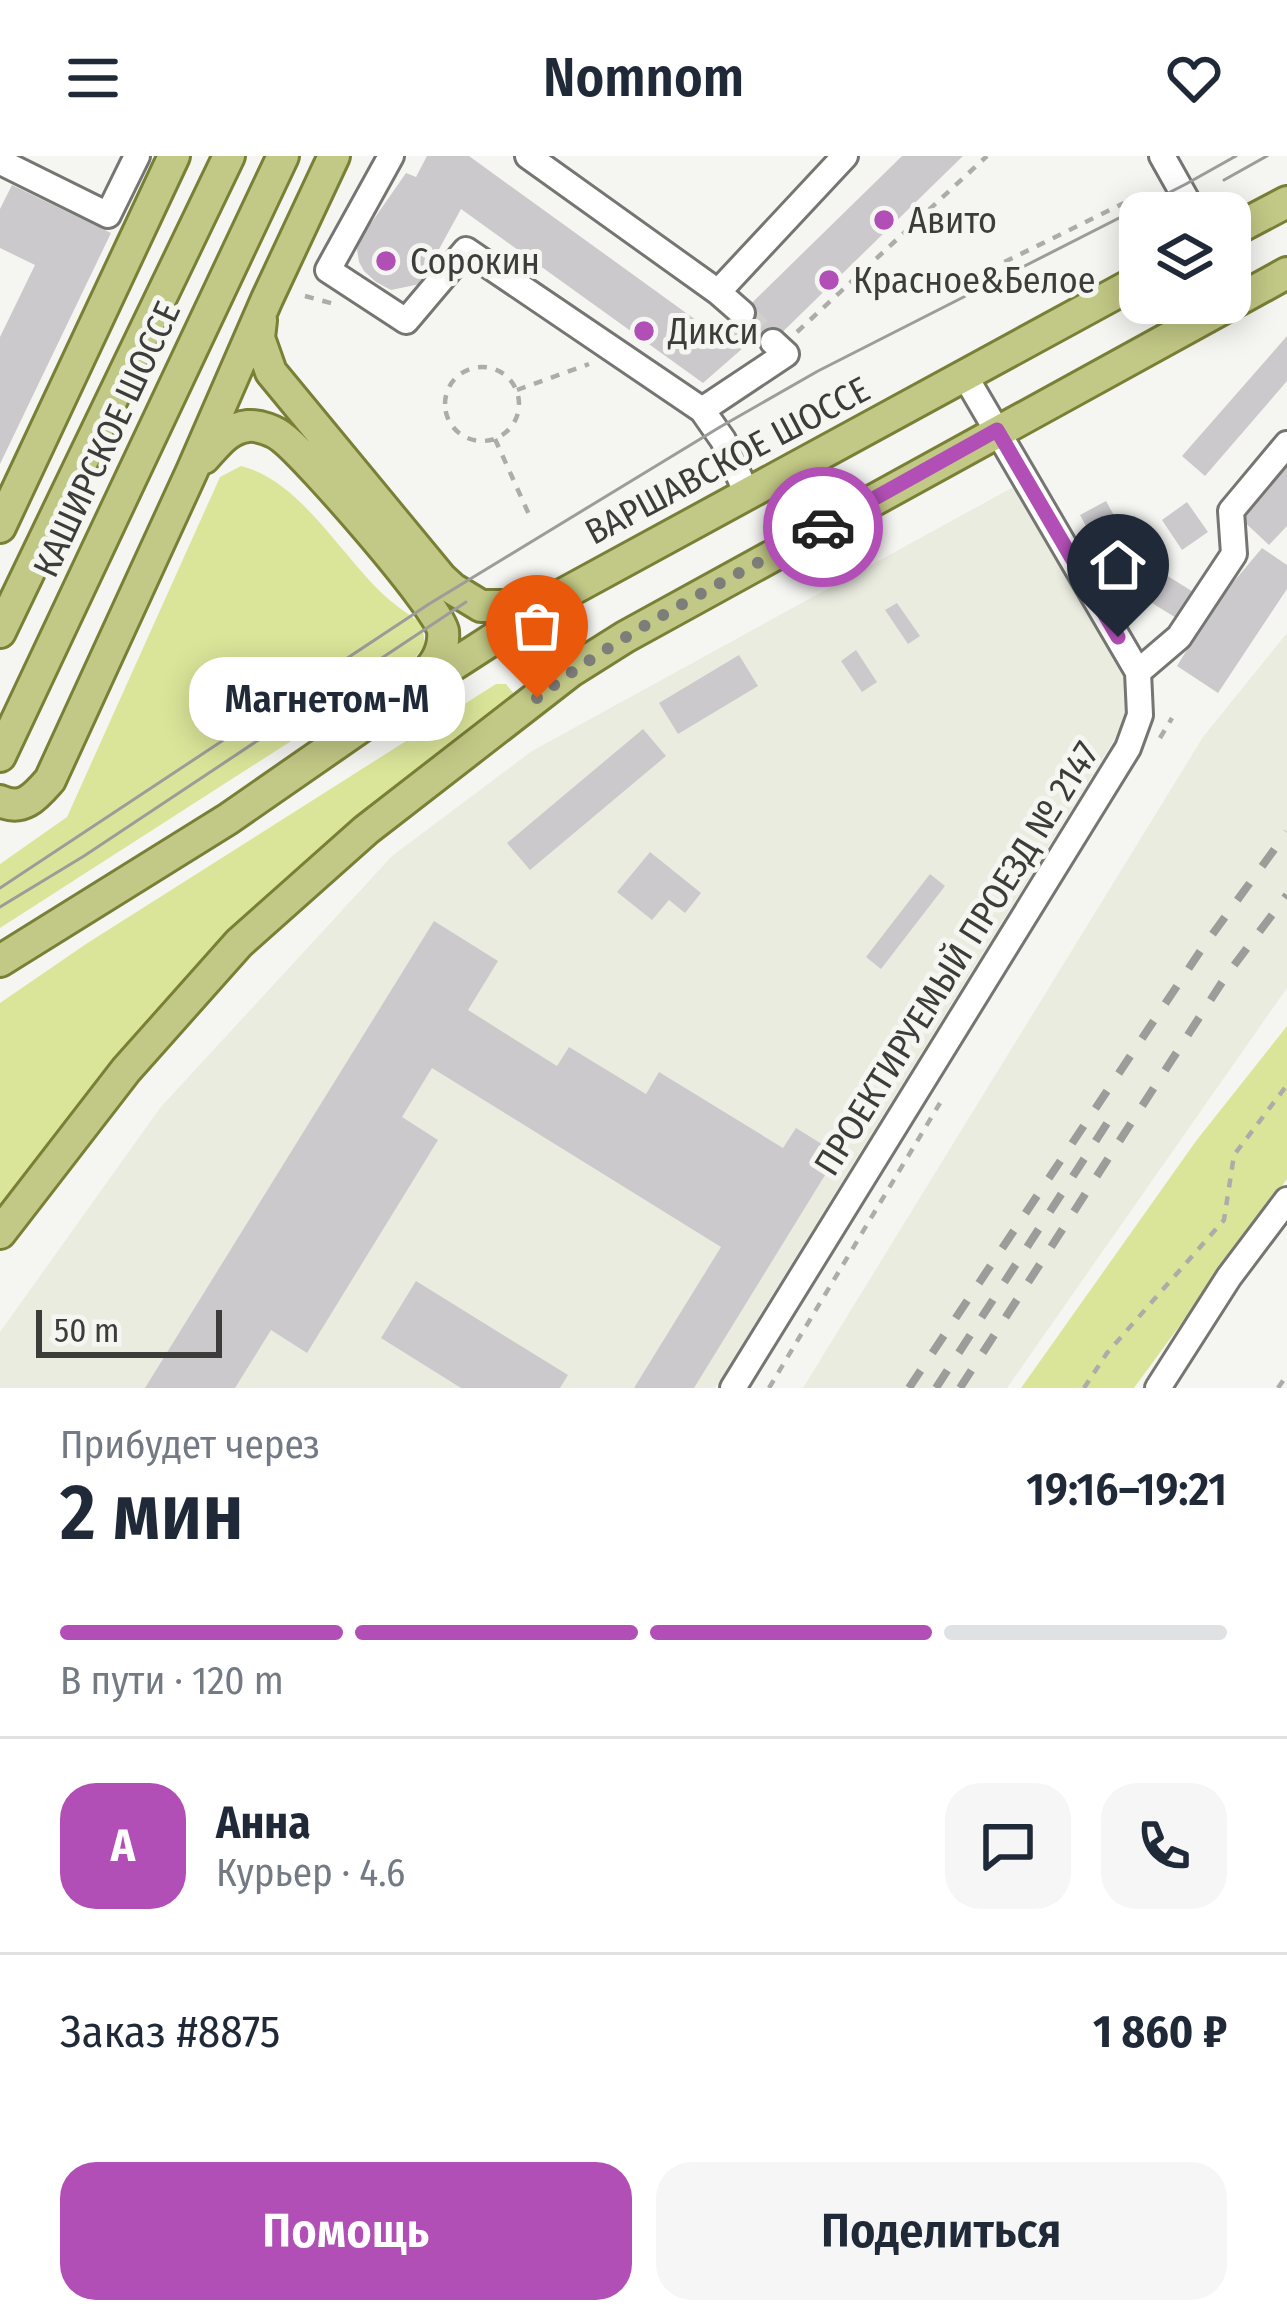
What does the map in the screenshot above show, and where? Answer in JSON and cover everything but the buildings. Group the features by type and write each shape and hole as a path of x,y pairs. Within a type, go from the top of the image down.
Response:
{"main road":[{"path":"0,527 174,156"},
{"name":"КАШИРСКОЕ ШОССЕ","path":"0,632 229,156"},
{"name":"КАШИРСКОЕ ШОССЕ","path":"0,756 283,156"},
{"path":"0,801 9,806 30,802 50,780 334,156"},
{"path":"1251,221 1287,202"},
{"path":"0,1233 125,1070 239,943 366,830 571,671 997,430 1287,273"},
{"name":"ВАРШАВСКОЕ ШОССЕ","path":"0,962 228,819 560,596 1119,292"},
{"path":"267,298 259,338 271,372 441,578 481,605 518,606 560,596"},
{"path":"192,471 227,433 251,425 278,434 303,456 439,619 443,633 440,658 411,692"}],"street":[{"path":"3,163 108,215 136,156"},
{"path":"391,156 328,270 406,322 466,250 702,410 723,440 747,494"},
{"path":"528,156 742,313"},
{"path":"718,292 844,156"},
{"path":"1162,156 1182,192"},
{"path":"702,410 786,354 776,345"},
{"path":"965,376 1138,672 1179,638 1234,554 1231,512 1287,444"},
{"name":"ПРОЕКТИРУЕМЫЙ ПРОЕЗД № 2147","path":"733,1388 1128,748 1140,715 1138,672"},
{"path":"1158,1388 1229,1277 1287,1200"}],"path":[{"path":"776,345 987,156"},
{"path":"956,286 1119,205"},
{"path":"305,296 346,308"},
{"path":"517,390 616,353"},
{"path":"489,367 510,379 517,390 519,413 514,424 495,439 483,441 460,434 446,413 448,389 465,371 489,367"},
{"path":"495,439 531,520"},
{"path":"1084,1388 1107,1353 1224,1220 1234,1155 1287,1085"},
{"path":"1278,1388 1287,1375"}],"shaded area":[{"path":"1017,485 1125,671 1129,704 1114,740 715,1388 0,1388 0,1332 160,1108 392,856 532,751"},
{"path":"1287,633 1287,988 1007,1388 803,1388 1203,737"}],"green space":[{"path":"241,466 262,474 301,503 385,596 422,624 425,645 408,666 0,928 0,864 67,817 220,477"},
{"path":"496,684 506,684 514,694 512,700 342,835 0,1212 0,1003"},
{"path":"1287,1026 1287,1179 1134,1388 1021,1388 1196,1141"}],"tunnel":[{"path":"742,313 773,342"}],"tram line":[{"path":"0,888 429,604 720,427 818,371 1236,156"},
{"path":"1224,180 1267,156"},
{"path":"0,907 466,602"}],"railway":[{"path":"909,1388 1201,950 1287,832"},
{"path":"960,1388 1226,976 1287,895"},
{"path":"936,1388 1115,1111"}],"way so far":[{"path":"537,698 625,638 823,527"}],"place":[{"name":"Авито","path":"884,220"},
{"name":"Сорокин","path":"386,261"},
{"name":"Красное&Белое","path":"829,280"},
{"name":"Дикси","path":"644,331"},
{"name":"Магнетом-М","path":"537,698"}],"route":[{"path":"823,527 997,430 1118,637"}]}
